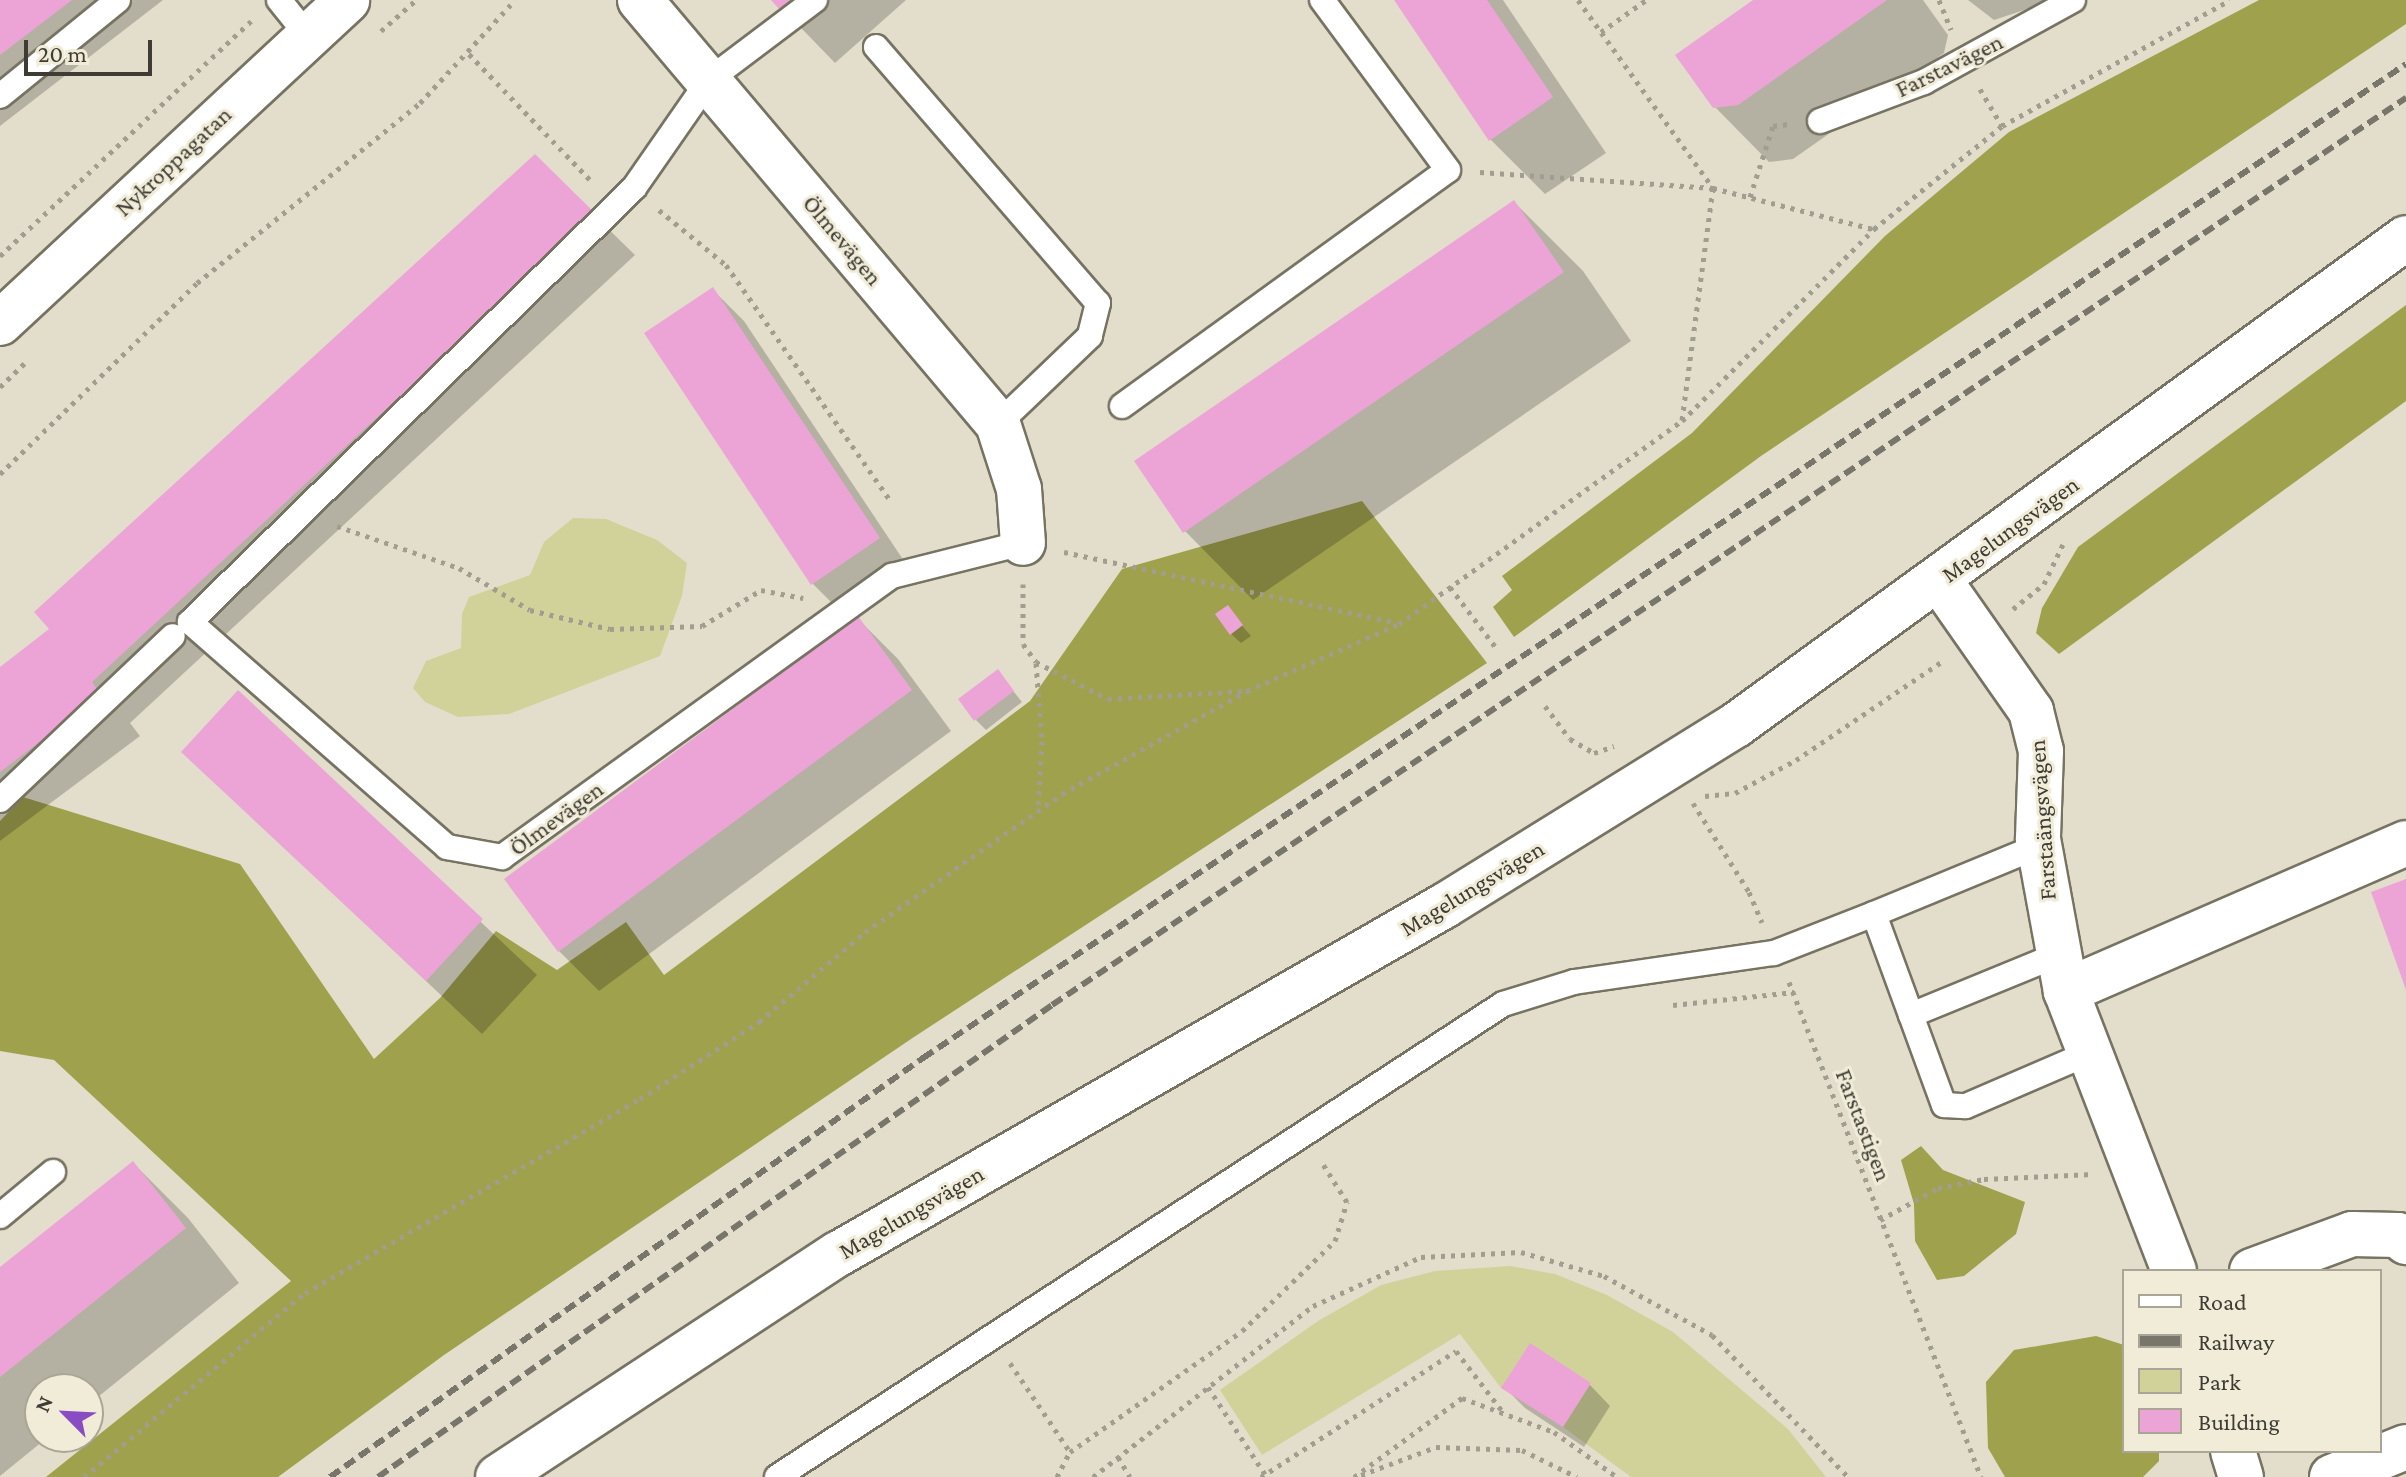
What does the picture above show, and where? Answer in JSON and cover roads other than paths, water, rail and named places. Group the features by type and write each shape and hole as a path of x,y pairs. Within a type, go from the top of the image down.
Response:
{"street":[{"name":"Nykroppagatan","path":"0,323 347,0"},
{"name":"Ölmevägen","path":"640,0 998,424 1019,489 1023,543"},
{"name":"Magelungsvägen","path":"498,1477 838,1254 1581,823 1736,725 1940,581 2406,238"},
{"name":"Farstaängsvägen","path":"1940,581 2031,711 2041,751 2039,846 2061,973 2173,1269"},
{"path":"2061,973 2406,843"},
{"path":"2257,1269 2352,1234 2398,1235 2406,1242"},
{"path":"2332,1477 2406,1447"},
{"path":"2234,1453 2241,1477"}],"lane":[{"path":"0,96 118,0"},
{"name":"Ölmevägen","path":"815,0 709,80 634,188 190,622 447,847 502,857 892,576 1023,543"},
{"path":"1122,406 1448,170 1322,0"},
{"name":"Farstavägen","path":"1820,121 1924,82 2073,0"},
{"path":"270,5 308,36"},
{"path":"876,47 1098,303 1090,336 998,424"},
{"path":"0,800 173,636"},
{"path":"777,1477 1503,1004 1574,982 1774,953 2039,846"},
{"path":"1874,914 1944,1105 1966,1106 2089,1053"},
{"path":"1911,1015 2061,973"},
{"path":"0,1216 53,1172"}],"railway":[{"path":"330,1477 923,1058 2406,64"},
{"path":"378,1477 1052,1005 2406,98"}]}
